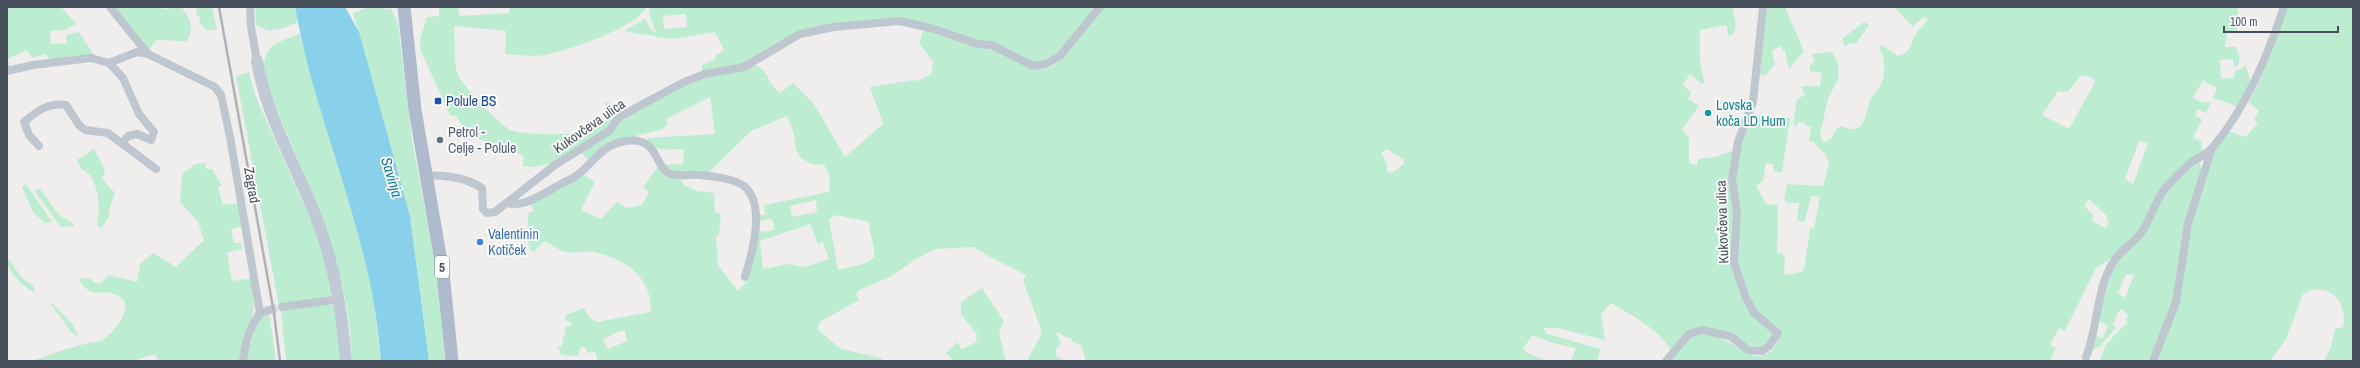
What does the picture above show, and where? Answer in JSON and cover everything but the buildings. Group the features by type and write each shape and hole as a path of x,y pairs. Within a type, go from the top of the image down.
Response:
{"main road":[{"name":"5","path":"404,7 415,110 443,273 452,361"}],"street":[{"name":"Zagrad","path":"110,7 148,54"},
{"path":"250,7 251,27 257,61 270,111 320,227 333,266 340,299 346,361"},
{"name":"Kukovčeva ulica","path":"425,175 458,176 482,188 483,209 487,213 495,212 555,166 609,131 619,117 684,82 705,74 744,67 800,34 834,27 899,21 931,28 978,44 992,45 1034,66 1046,64 1060,56 1100,7"},
{"name":"Kukovčeva ulica","path":"1666,361 1686,337 1701,330 1730,336 1748,350 1762,351 1769,346 1778,332 1754,313 1746,298 1734,263 1737,213 1732,179 1738,142 1753,102 1763,7"},
{"path":"2153,361 2176,302 2188,223 2212,148 2243,106 2275,34 2284,7"},
{"name":"Zagrad","path":"109,63 137,52 148,54 215,87 221,95 260,313"},
{"path":"7,71 33,65 91,58 109,63 123,78 139,114 154,132 151,140 137,134 128,136 123,142"},
{"path":"39,146 29,135 24,122 35,112 58,104 66,105 79,125 85,130 108,133 123,142 156,169"},
{"name":"Kukovčeva ulica","path":"508,203 514,205 523,202 581,174 596,157 619,142 633,140 643,143 656,152 662,166 671,174 699,175 734,181 745,186 755,206 755,242 745,277"},
{"path":"2086,357 2091,346 2094,324 2112,263 2141,233 2149,220 2159,196 2188,164 2212,148"},
{"path":"282,307 340,299"},
{"path":"243,361 245,347 255,319 260,313 269,310"}],"green space":[{"path":"7,7 61,7 76,24 65,30 50,31 51,44 67,43 66,35 79,32 94,55 50,60 46,54 32,58 27,50 7,59"},
{"path":"112,7 157,7 166,9 181,7 189,19 191,32 187,41 156,40 148,51"},
{"path":"197,7 212,7 217,30 206,30 200,23 199,16 196,15"},
{"path":"255,7 295,7 298,22 277,30 266,30 256,24"},
{"path":"368,7 391,9 398,23 412,140 437,273 445,361 429,361 410,216 353,13"},
{"path":"439,7 458,7 460,16 509,13 510,7 646,7 640,15 630,22 601,37 569,49 540,56 505,54 506,31 454,26 456,70 458,75 466,87 498,121 510,130 525,133 546,134 568,134 588,131 604,122 609,116 604,103 608,102 615,118 606,130 550,166 548,164 532,167 523,166 523,155 505,150 476,137 461,124 456,116 450,115 420,49 420,40 427,17 439,16"},
{"path":"651,7 1096,7 1063,49 1055,55 1035,64 1008,48 992,43 978,42 913,21 816,29 737,66 702,72 702,65 716,59 715,56 724,50 715,32 671,39 623,31 645,19 652,31 656,32 649,14","holes":["686,14 687,27 664,29 663,16"]},
{"path":"1104,7 1733,7 1736,25 1734,34 1728,36 1727,25 1700,30 1700,63 1705,84 1701,84 1690,74 1683,85 1691,93 1688,99 1699,106 1682,129 1689,138 1689,163 1697,165 1698,159 1715,157 1735,150 1732,242 1744,299 1773,330 1773,336 1761,347 1749,345 1729,332 1701,327 1685,333 1671,350 1666,342 1652,329 1611,303 1601,314 1605,340 1557,328 1543,328 1547,334 1601,349 1597,361 1571,361 1576,348 1553,343 1532,335 1523,349 1527,353 1548,361 1086,361 1081,345 1073,342 1070,337 1067,338 1058,332 1056,334 1061,342 1056,350 1056,356 1062,358 1063,361 1027,361 1041,335 1041,329 1023,281 1026,275 988,256 974,247 936,249 916,259 888,278 859,290 856,294 859,300 821,321 817,329 841,349 881,358 884,361 598,361 595,352 588,353 585,347 581,347 578,356 561,355 558,346 562,346 566,326 570,327 572,324 565,319 566,315 584,308 590,318 597,322 651,312 650,300 642,279 626,264 616,259 590,252 573,253 563,251 544,241 534,252 530,250 528,219 529,212 534,211 530,203 584,175 595,182 581,210 601,219 617,202 627,208 642,205 649,192 643,187 659,165 672,172 663,165 683,164 684,149 658,148 653,146 647,138 715,134 710,97 666,119 668,124 661,130 638,135 588,160 582,153 611,132 622,118 686,84 753,64 763,70 772,85 780,93 793,83 814,104 845,157 883,124 870,87 913,80 918,81 931,74 933,62 919,43 924,29 994,49 1031,68 1046,69 1053,66 1075,44","holes":["787,116 794,134 796,150 801,158 811,164 824,165 830,178 830,184 829,192 764,205 765,215 757,215 757,221 771,219 774,223 774,229 770,231 757,232 748,280 738,291 718,265 716,237 719,234 721,214 715,212 714,193 697,191 684,185 679,176 674,173 707,174 751,131","1387,149 1404,160 1404,164 1392,173 1387,172 1387,164 1381,153","816,200 817,212 792,217 790,206","835,215 870,222 869,226 874,247 874,257 866,263 838,270 829,220","810,224 818,244 823,242 829,259 805,267 789,264 763,269 760,241","620,331 625,331 627,341 608,349 603,339"]},
{"path":"1766,7 1785,7 1804,51 1789,69 1785,50 1782,50 1781,46 1774,49 1772,52 1775,64 1767,74 1762,76 1760,74"},
{"path":"1894,7 2238,7 2237,33 2227,32 2225,47 2236,47 2239,55 2239,64 2234,68 2233,59 2220,60 2221,79 2234,78 2235,71 2246,66 2251,83 2239,107 2213,98 2217,88 2203,80 2193,98 2201,102 2211,103 2206,113 2198,109 2195,115 2202,120 2193,138 2201,141 2202,152 2187,164 2140,231 2113,257 2096,268 2065,331 2059,328 2050,345 2056,348 2050,361 1668,361 1685,340 1701,334 1712,335 1723,339 1742,350 1759,356 1768,353 1774,347 1782,334 1781,330 1758,313 1749,298 1736,261 1734,178 1739,149 1753,115 1790,118 1782,173 1774,171 1773,164 1766,163 1763,181 1756,186 1766,204 1778,205 1777,252 1783,254 1785,259 1784,275 1801,272 1804,269 1810,230 1814,228 1820,197 1811,196 1805,221 1797,221 1799,203 1788,203 1784,200 1787,184 1823,186 1829,164 1825,153 1817,147 1816,143 1809,141 1811,127 1805,125 1804,122 1798,122 1797,127 1793,125 1797,99 1805,95 1801,86 1820,86 1822,73 1810,71 1810,65 1815,62 1812,54 1832,52 1837,61 1839,77 1828,99 1820,134 1823,142 1826,142 1832,137 1837,128 1843,126 1850,129 1855,129 1859,127 1865,118 1870,101 1883,80 1884,61 1879,48 1882,45 1898,56 1903,55 1910,47 1917,32 1928,20 1924,16 1913,27","holes":["2084,75 2094,79 2095,82 2069,129 2042,115 2058,91 2068,92 2080,76","2139,141 2148,143 2133,184 2125,179","2089,199 2108,217 2106,220 2109,222 2106,228 2092,221 2093,215 2084,206"]},
{"path":"2287,7 2353,7 2353,361 2324,361 2331,347 2335,329 2343,327 2344,318 2339,301 2334,296 2328,291 2312,290 2303,294 2286,339 2270,361 2100,361 2106,344 2128,322 2125,320 2129,315 2121,309 2113,324 2116,328 2099,347 2093,350 2096,336 2102,338 2108,326 2097,320 2115,263 2169,187 2199,161 2201,175 2184,224 2190,231 2204,179 2220,142 2227,131 2246,137 2258,123 2254,118 2259,111 2249,102 2261,78","holes":["2126,274 2134,275 2125,298 2118,293"]},
{"path":"1864,22 1869,25 1857,42 1853,44 1852,42 1845,47 1842,39"},
{"path":"300,34 359,237 377,319 381,361 352,361 349,323 343,286 333,251 308,183 265,80 265,61 270,48 282,40"},
{"path":"7,59 11,68 7,69"},
{"path":"249,72 255,95 319,239 333,293 330,296 279,306 236,76"},
{"path":"94,149 105,170 102,179 115,193 109,210 109,216 101,229 97,225 99,211 95,186 92,178 88,173 82,170 77,160"},
{"path":"206,163 206,169 212,169 222,186 218,187 223,205 239,203 244,226 231,229 234,243 241,243 242,249 227,252 232,281 252,278 254,301 252,320 240,361 158,361 155,354 133,361 31,361 74,347 101,341 113,331 121,319 125,307 124,301 120,297 114,294 93,292 88,290 79,279 90,278 95,283 101,284 108,275 137,282 140,264 153,253 176,267 204,240 198,222 180,202 182,174 195,164"},
{"path":"26,184 52,222 45,223 33,212 22,187"},
{"path":"40,189 59,215 74,224 74,226 61,227 34,190"},
{"path":"7,257 23,279 33,285 35,293 20,282 12,273"},
{"path":"982,288 1004,321 999,333 1006,361 954,361 946,353 957,342 962,349 976,342 977,334 961,315 961,302"},
{"path":"49,302 53,304 73,325 79,337 72,333"},
{"path":"329,304 334,306 341,361 286,361 281,311"},
{"path":"269,312 276,361 245,361 259,317"}],"water":[{"name":"Savinja","path":"295,7 345,7 359,32 410,216 429,361 381,361 377,325 363,254 344,185 309,72"}],"tunnel":[{"path":"269,310 282,307"}],"railway":[{"path":"219,7 274,313 280,361"}],"place":[{"name":"Polule BS","path":"438,101"},
{"name":"Lovska koča LD Hum","path":"1708,113"},
{"name":"Petrol - Celje - Polule","path":"440,140"},
{"name":"Valentinin Kotiček","path":"480,242"}]}
